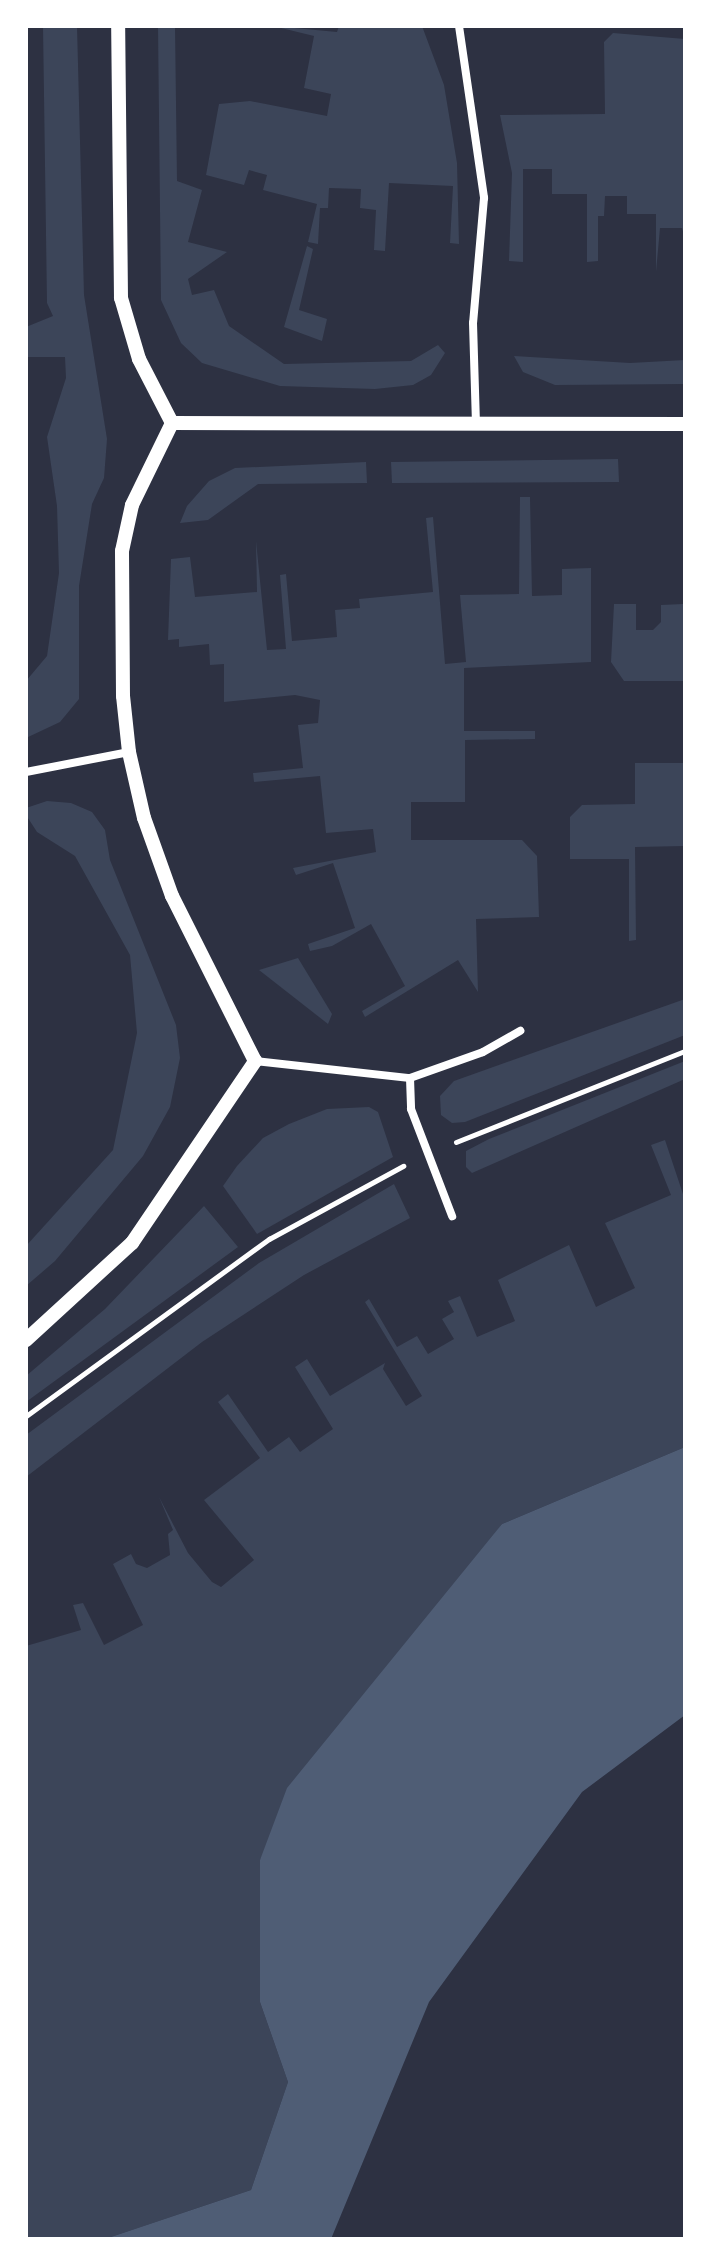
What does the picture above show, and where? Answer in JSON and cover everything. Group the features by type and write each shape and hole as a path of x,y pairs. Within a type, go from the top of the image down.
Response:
{"street":[{"path":"118,26 121,298 139,359 172,423"},
{"path":"459,26 484,198 473,323 476,424"},
{"path":"172,423 685,424"},
{"path":"172,423 132,505 122,551 123,696 129,752 144,818 172,896 255,1061"},
{"path":"26,772 129,752"},
{"path":"255,1061 410,1078 483,1052 520,1031"},
{"path":"26,1340 132,1243 255,1061"},
{"path":"410,1078 411,1109 452,1216"}],"path":[{"path":"26,1416 269,1239 427,1154 685,1051"}],"shaded area":[{"path":"43,26 77,26 84,295 107,439 104,478 92,504 79,586 79,699 60,722 26,738 26,681 47,656 59,573 57,506 47,437 66,378 65,357 26,357 26,327 53,316 47,303"},
{"path":"158,26 175,26 177,181 202,190 188,242 227,252 188,279 192,295 214,290 229,326 284,364 411,361 438,345 445,353 431,375 413,385 375,389 280,386 202,363 181,343 161,300"},
{"path":"273,26 337,32 339,26 422,26 444,85 457,163 459,244 450,243 453,186 389,183 385,251 374,250 376,210 360,208 361,189 329,188 328,208 320,208 318,244 308,242 317,204 263,190 267,175 249,170 244,185 206,175 219,104 250,101 327,116 331,94 304,88 314,36"},
{"path":"613,33 685,39 685,239 682,228 660,228 656,272 656,214 627,214 627,196 605,196 604,216 598,216 598,261 587,262 587,194 552,194 552,169 523,169 523,262 509,261 512,173 500,115 605,114 604,42"},
{"path":"307,246 313,249 299,310 327,319 322,341 284,327"},
{"path":"514,356 630,363 685,360 685,384 555,385 523,372"},
{"path":"618,459 619,482 392,483 391,462"},
{"path":"366,462 367,483 258,484 208,520 180,523 187,506 209,481 235,468"},
{"path":"520,497 530,497 532,596 562,595 562,569 591,568 591,662 464,668 464,731 535,731 535,739 465,740 465,802 411,802 411,840 522,840 537,856 539,917 476,919 478,992 458,960 365,1017 362,1011 405,986 371,924 332,946 310,951 308,944 355,928 333,863 296,875 293,868 376,852 373,829 326,833 320,776 254,782 253,773 303,768 298,725 318,723 320,700 295,695 224,702 224,664 210,665 209,644 179,647 179,639 168,640 171,559 190,557 195,597 257,592 256,541 267,650 286,649 280,575 286,574 292,641 337,637 335,610 360,608 359,599 433,592 426,518 433,517 445,664 466,662 460,595 519,594"},
{"path":"685,561 685,681 624,681 611,662 614,604 636,604 636,630 653,630 661,622 661,605 683,604"},
{"path":"635,763 685,763 685,846 635,847 636,940 629,941 629,859 570,859 570,817 582,805 635,804"},
{"path":"47,801 71,803 92,812 105,830 110,860 176,1025 180,1058 170,1107 143,1156 55,1261 26,1286 26,1246 113,1150 137,1033 130,955 75,856 37,832 26,815 26,808"},
{"path":"298,958 332,1014 328,1024 259,970"},
{"path":"685,999 685,1035 465,1122 452,1123 441,1115 440,1096 454,1081"},
{"path":"685,1061 685,1079 472,1173 466,1167 466,1151 489,1139"},
{"path":"369,1107 378,1112 393,1157 257,1234 223,1186 237,1166 263,1138 289,1124 327,1109"},
{"path":"665,1140 685,1200 685,1447 502,1524 260,1860 260,2002 288,2082 251,2190 105,2239 26,2239 26,1646 81,1630 73,1605 83,1603 104,1645 143,1625 113,1564 131,1554 136,1564 147,1568 170,1555 168,1534 173,1530 159,1497 188,1553 212,1582 221,1587 254,1560 204,1500 260,1458 218,1402 228,1394 268,1452 289,1437 300,1452 333,1429 295,1367 307,1359 330,1396 385,1363 383,1369 406,1406 422,1396 365,1302 369,1299 397,1347 417,1336 428,1354 454,1339 442,1319 454,1312 448,1301 460,1296 477,1337 515,1321 498,1280 569,1245 596,1307 635,1288 605,1223 671,1195 651,1145"},
{"path":"394,1184 410,1218 304,1275 202,1342 26,1477 26,1435 259,1263"},
{"path":"204,1206 238,1247 26,1402 26,1376 105,1309"},
{"path":"685,1447 685,1715 582,1792 429,2002 331,2239 105,2239 251,2190 288,2082 260,2002 260,1860 287,1788 502,1524"}]}
